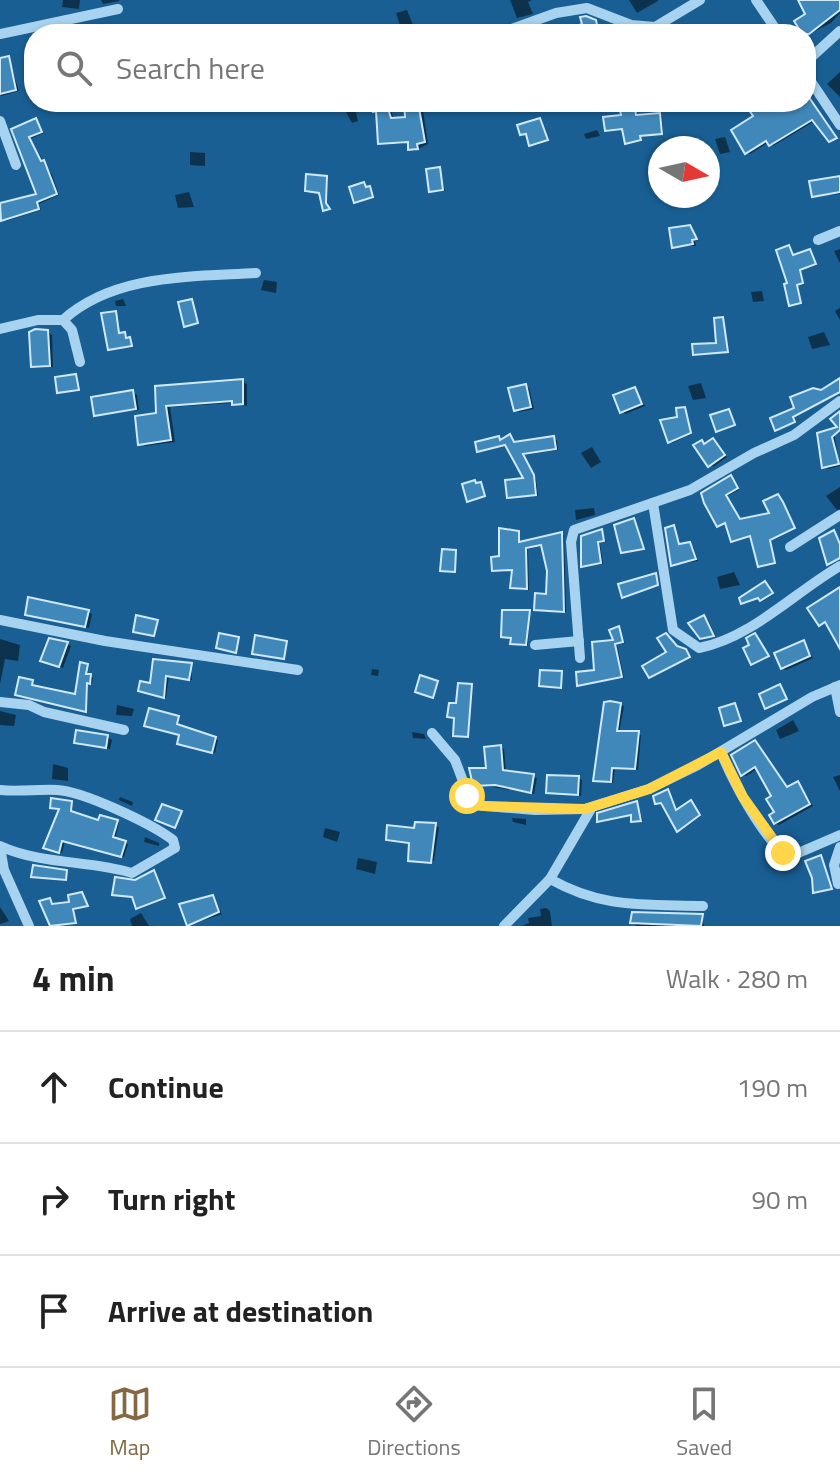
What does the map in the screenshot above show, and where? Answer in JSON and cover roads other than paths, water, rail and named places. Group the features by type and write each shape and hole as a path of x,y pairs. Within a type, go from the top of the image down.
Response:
{"street":[{"path":"660,24 700,0"},
{"path":"756,0 772,24"},
{"path":"526,24 556,13 587,8 628,24"},
{"path":"47,24 118,9"},
{"path":"0,34 24,29"},
{"path":"816,53 840,31"},
{"path":"816,89 840,125"},
{"path":"0,121 16,165"},
{"path":"818,240 840,231"},
{"path":"0,329 38,320 63,320 81,304 154,279 256,273"},
{"path":"63,320 72,330 80,362"},
{"path":"580,658 571,542 574,530 690,490 754,453 794,435 840,401"},
{"path":"653,503 673,630 699,648 716,645 840,566"},
{"path":"790,547 840,515"},
{"path":"0,620 105,641 298,670"},
{"path":"535,645 579,641"},
{"path":"432,733 455,760 472,805 535,810 592,807 665,783 812,697 838,686 840,712"},
{"path":"0,702 29,705 44,712 124,730"},
{"path":"721,752 743,797 780,851 789,857 800,855 840,835"},
{"path":"0,790 59,790 87,797 125,816 143,819 173,840 175,848 132,873 104,864 61,862 0,846 4,870 29,926"},
{"path":"508,924 550,879 565,857 582,818 592,807"},
{"path":"838,884 834,865 840,847"},
{"path":"550,879 578,889 599,902 703,906"}]}
